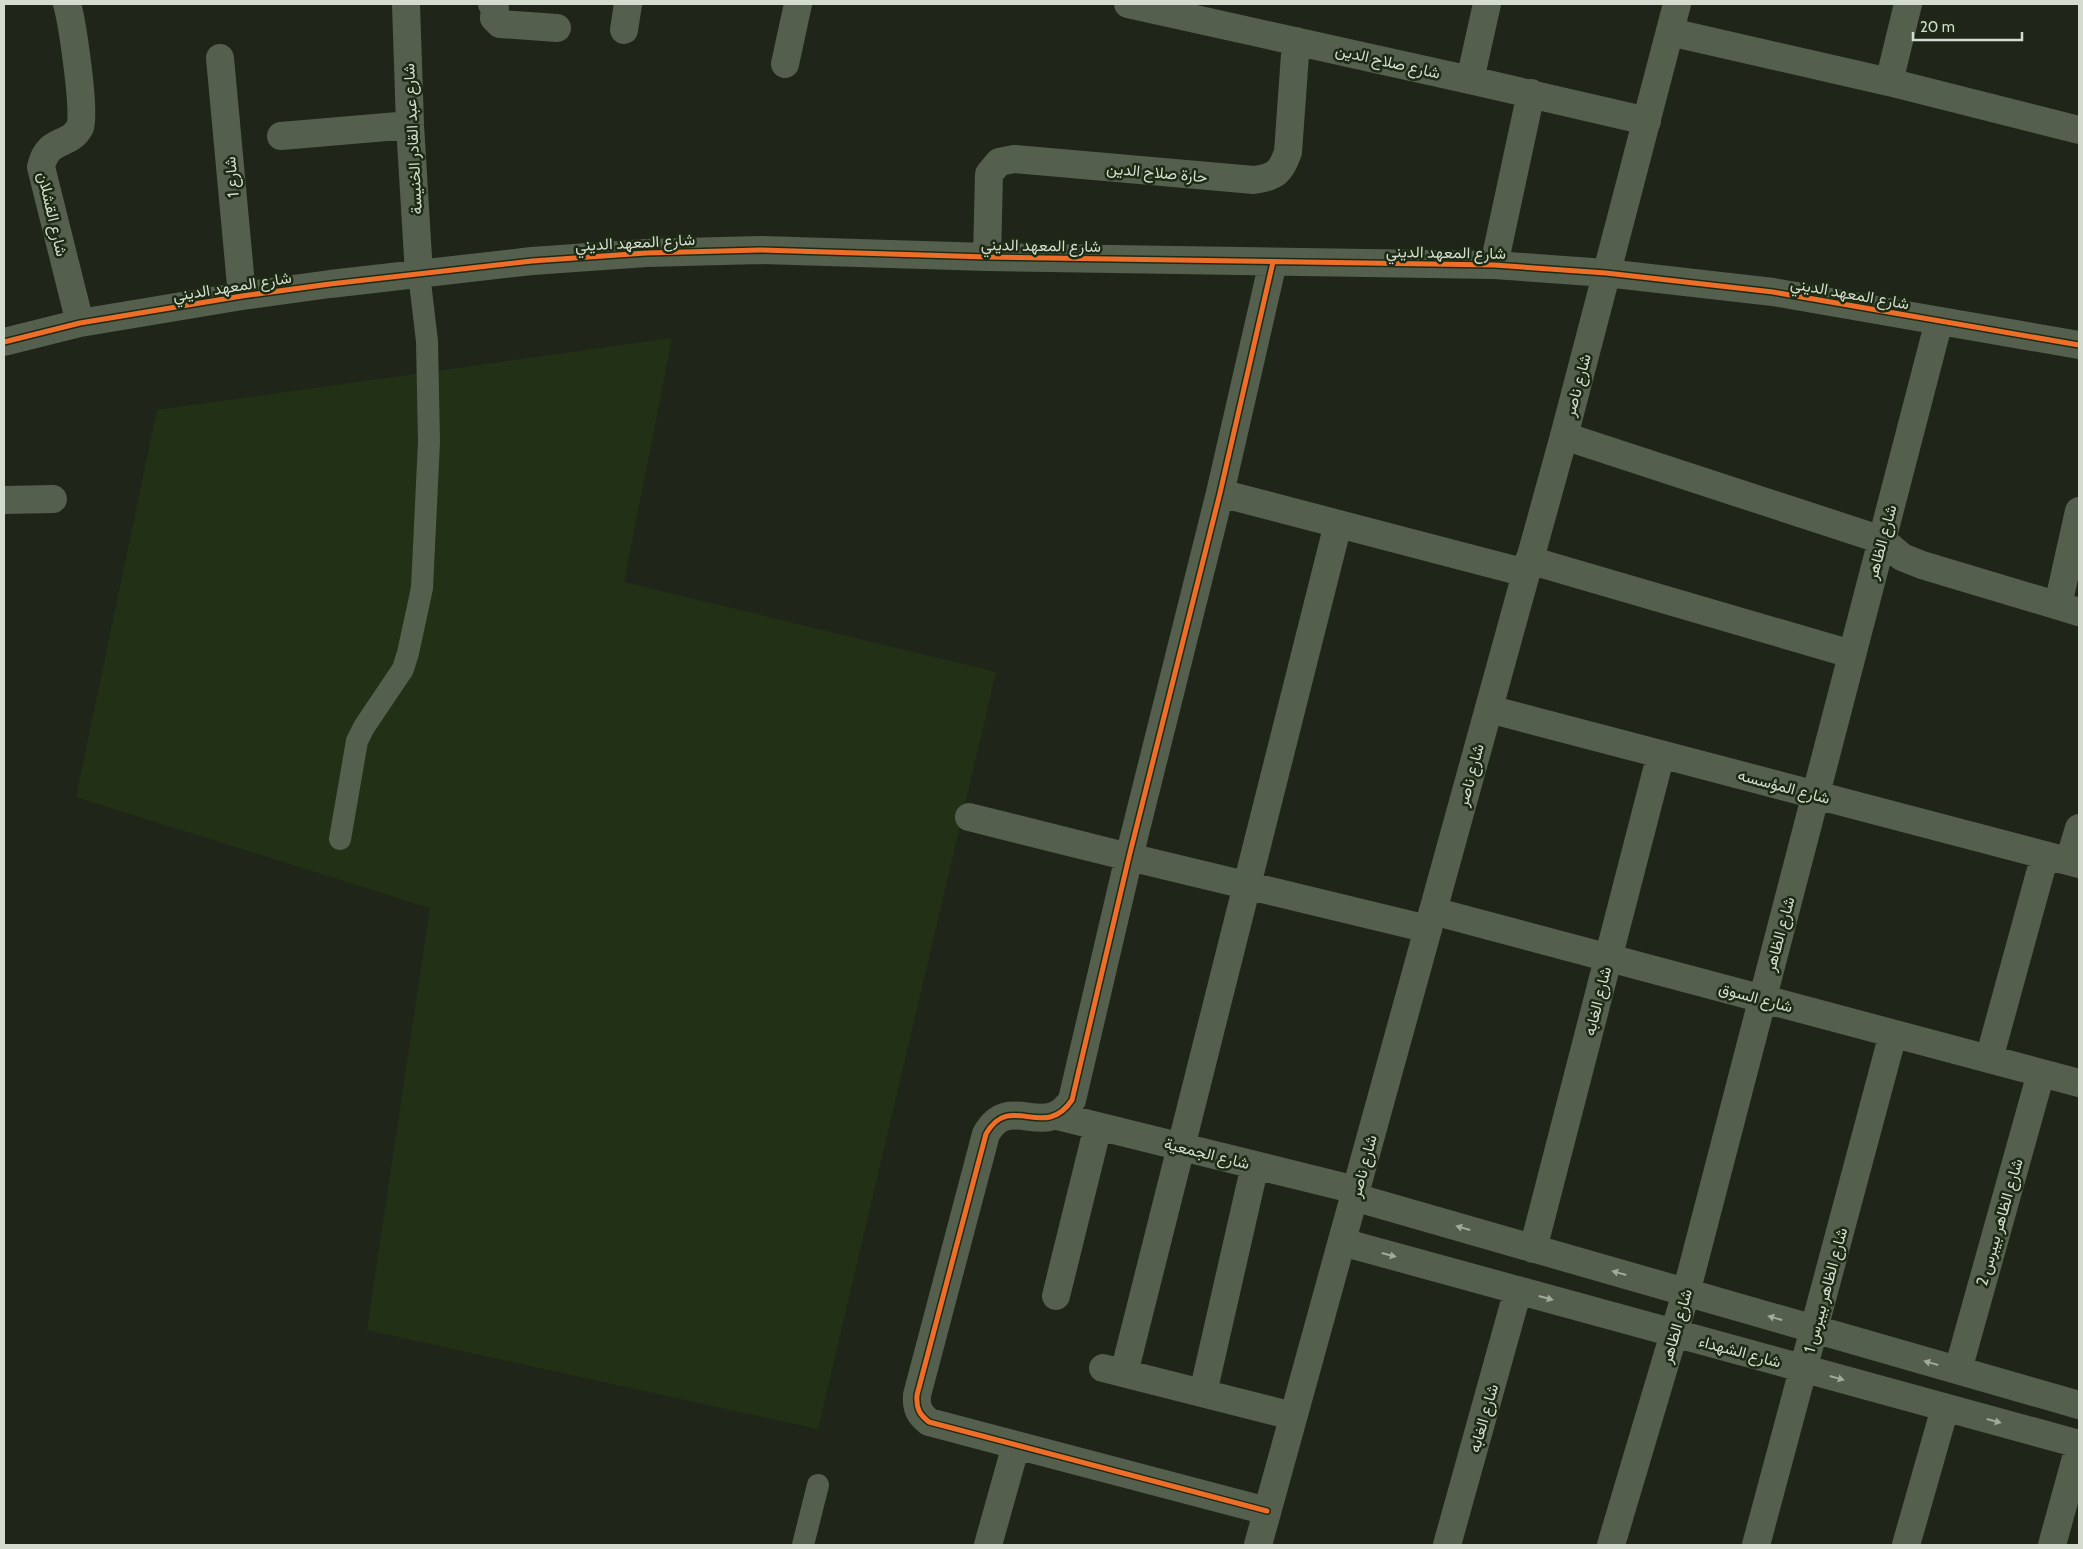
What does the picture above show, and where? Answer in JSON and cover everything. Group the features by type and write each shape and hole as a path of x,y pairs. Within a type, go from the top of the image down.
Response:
{"street":[{"name":"شارع القشلان","path":"67,4 74,37 82,113 80,126 73,136 50,147 44,156 41,167 80,323"},
{"name":"شارع عبد القادر الخنيسة","path":"406,4 410,125 419,274"},
{"path":"492,4 495,8 494,18 497,23 557,28"},
{"path":"784,64 798,4"},
{"name":"شارع صلاح الدين","path":"1128,4 1647,121"},
{"path":"1470,80 1487,4"},
{"name":"شارع ناصر","path":"1258,1545 1564,436 1677,4"},
{"path":"1889,82 1908,4"},
{"path":"1670,32 1889,82 2079,130"},
{"name":"حارة صلاح الدين","path":"988,257 989,174 999,162 1014,159 1254,180 1270,178 1282,167 1288,152 1296,41"},
{"name":"شارع 1","path":"220,58 242,296"},
{"path":"1494,265 1531,94"},
{"path":"281,136 410,125"},
{"name":"شارع المعهد الديني","path":"4,342 80,323 242,296 419,274 532,261 646,252 760,250 988,257 1494,265 1606,273 1773,292 1939,322 2079,343"},
{"path":"1057,1116 1067,1108 1072,1100 1128,857 1220,493 1273,262"},
{"name":"شارع الظاهر","path":"1611,1545 1686,1293 1939,322"},
{"path":"1564,436 1882,540 1902,557 1922,565 2069,608 2079,511"},
{"path":"1220,493 1338,524 1528,567 1851,654"},
{"path":"4,500 53,499"},
{"path":"1294,1416 1113,1370 1181,1146 1338,524"},
{"name":"شارع المؤسسه","path":"1489,709 2065,860"},
{"name":"شارع الغابه","path":"1533,1249 1661,754"},
{"name":"شارع السوق","path":"969,817 1128,857 1247,884 1431,920 1608,958 2079,1083"},
{"path":"1989,1059 2079,828"},
{"name":"شارع الظاهر بيبرس 1","path":"1756,1545 1893,1034"},
{"name":"شارع الظاهر بيبرس 2","path":"1958,1370 2041,1073"},
{"name":"شارع الجمعية","path":"1267,1511 929,1422 921,1416 916,1406 917,1395 986,1134 998,1119 1008,1115 1046,1119 1057,1116 1255,1164 1355,1194"},
{"path":"1056,1296 1098,1126"},
{"path":"1203,1392 1255,1164"},
{"path":"1355,1194 1533,1249 2079,1405"},
{"name":"شارع الشهداء","path":"1342,1242 1804,1368 2079,1446"},
{"name":"شارع الغابه","path":"1447,1545 1518,1290"},
{"path":"1906,1545 1944,1408"},
{"path":"988,1545 1016,1444"},
{"path":"2052,1545 2079,1446"}],"lane":[{"path":"340,838 357,741 402,669 408,654 422,588 429,442 427,341 419,274"},
{"path":"803,1545 818,1485"}],"shaded area":[{"path":"672,338 624,582 996,672 818,1429 367,1330 430,908 76,797 157,410"}],"cycle path":[{"path":"4,342 80,323 242,296 330,284 532,261 646,253 760,250 987,257 1494,265 1606,273 1773,292 2079,345"},
{"path":"1267,1511 929,1422 919,1410 917,1395 986,1134 995,1122 1006,1116 1050,1117 1061,1112 1072,1100 1129,857 1220,493 1273,262"}]}
